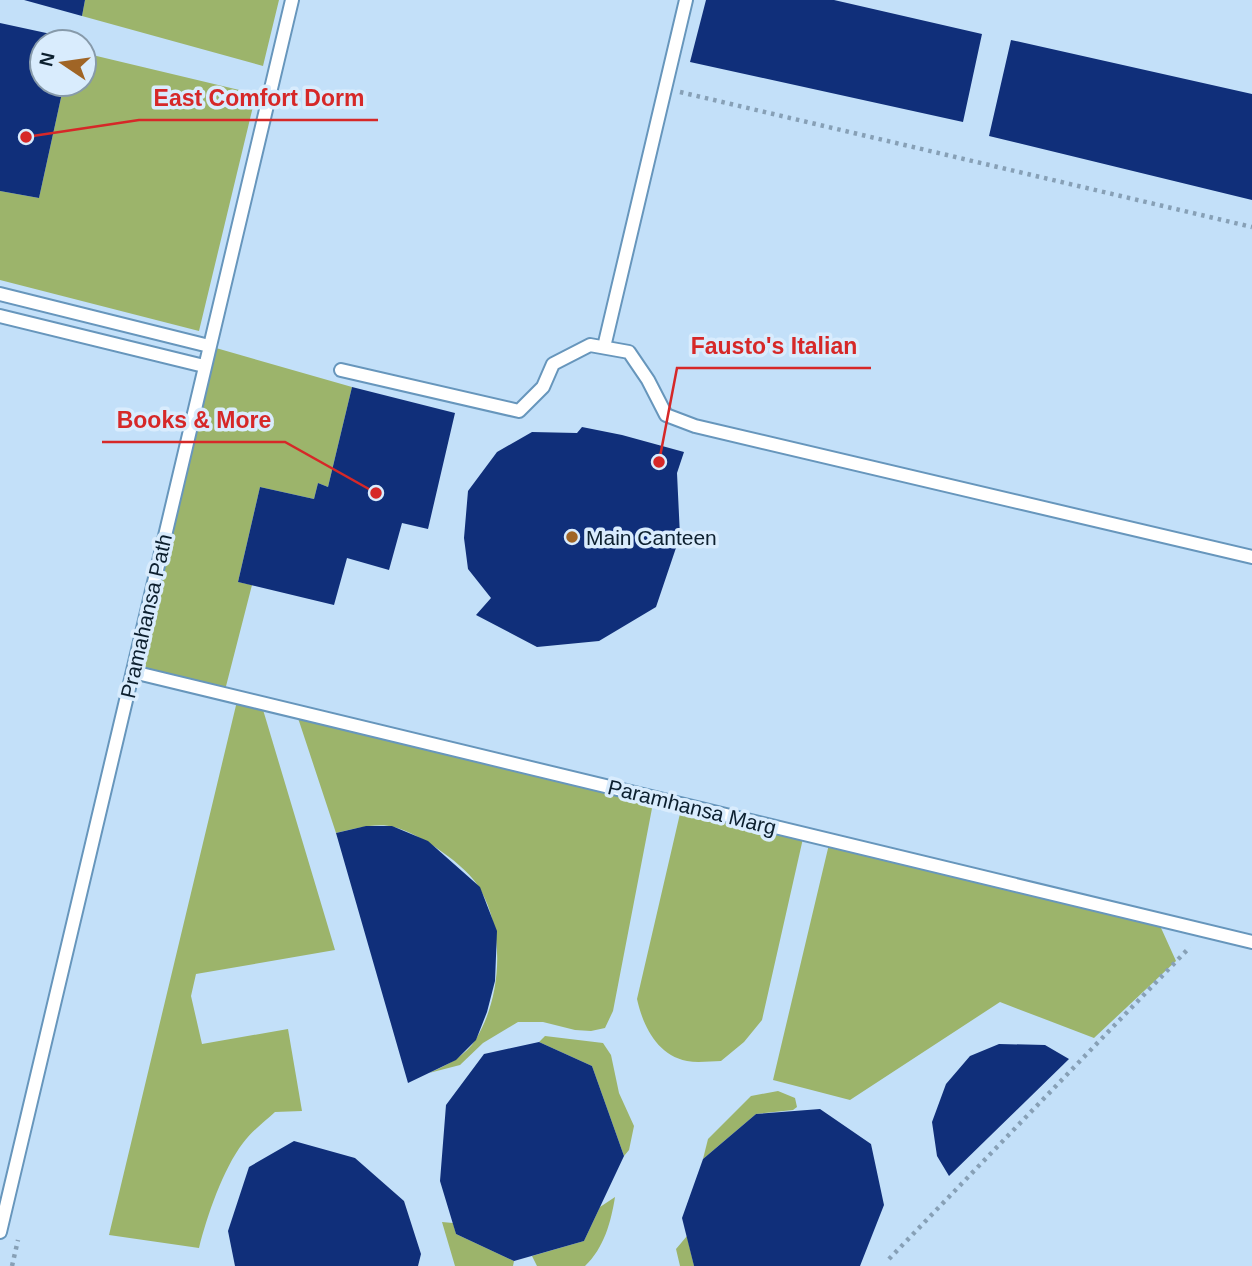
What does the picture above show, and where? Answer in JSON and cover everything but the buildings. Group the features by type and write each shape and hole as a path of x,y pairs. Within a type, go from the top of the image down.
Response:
{"lane":[{"name":"Pramahansa Path","path":"0,1232 292,0"},
{"path":"604,347 686,0"},
{"path":"0,294 209,346"},
{"path":"0,316 204,366"},
{"path":"341,370 519,411 543,387 553,364 590,345 629,352 648,380 666,415 695,426 1252,557"},
{"name":"Paramhansa Marg","path":"133,672 1252,942"}],"path":[{"path":"665,89 1252,227"},
{"path":"889,1259 1206,931"}],"green space":[{"path":"85,0 279,0 263,66 82,16"},
{"path":"98,56 256,94 199,331 0,280 0,191 39,198 61,98 98,98"},
{"path":"209,346 352,387 328,487 318,483 314,499 260,487 238,582 252,585 224,694 133,672"},
{"path":"238,697 261,703 335,950 196,974 191,996 202,1044 288,1029 302,1111 275,1112 243,1143 216,1193 199,1248 109,1235"},
{"path":"296,712 654,798 613,1011 605,1028 575,1030 543,1022 518,1022 483,1043 460,1065 429,1073 467,1050 485,1022 497,964 497,944 488,906 480,889 465,870 442,852 404,830 380,825 336,833"},
{"path":"682,805 804,834 762,1020 744,1042 721,1061 687,1061 667,1053 648,1029 637,999"},
{"path":"830,840 1157,919 1176,961 1094,1038 1000,1002 850,1100 773,1080"},
{"path":"545,1036 603,1043 611,1055 619,1093 634,1126 629,1150 624,1156 592,1066 539,1042"},
{"path":"778,1091 795,1098 797,1107 793,1110 756,1114 703,1159 708,1139 751,1096"},
{"path":"615,1197 606,1234 585,1266 537,1266 532,1256 584,1241 600,1207"},
{"path":"442,1222 453,1223 456,1234 514,1261 513,1266 455,1266"},
{"path":"687,1236 694,1266 680,1266 676,1249"}],"place":[{"name":"East Comfort Dorm","path":"26,137"},
{"name":"Fausto's Italian","path":"659,462"},
{"name":"Books & More","path":"376,493"},
{"name":"Main Canteen","path":"572,537"}]}
